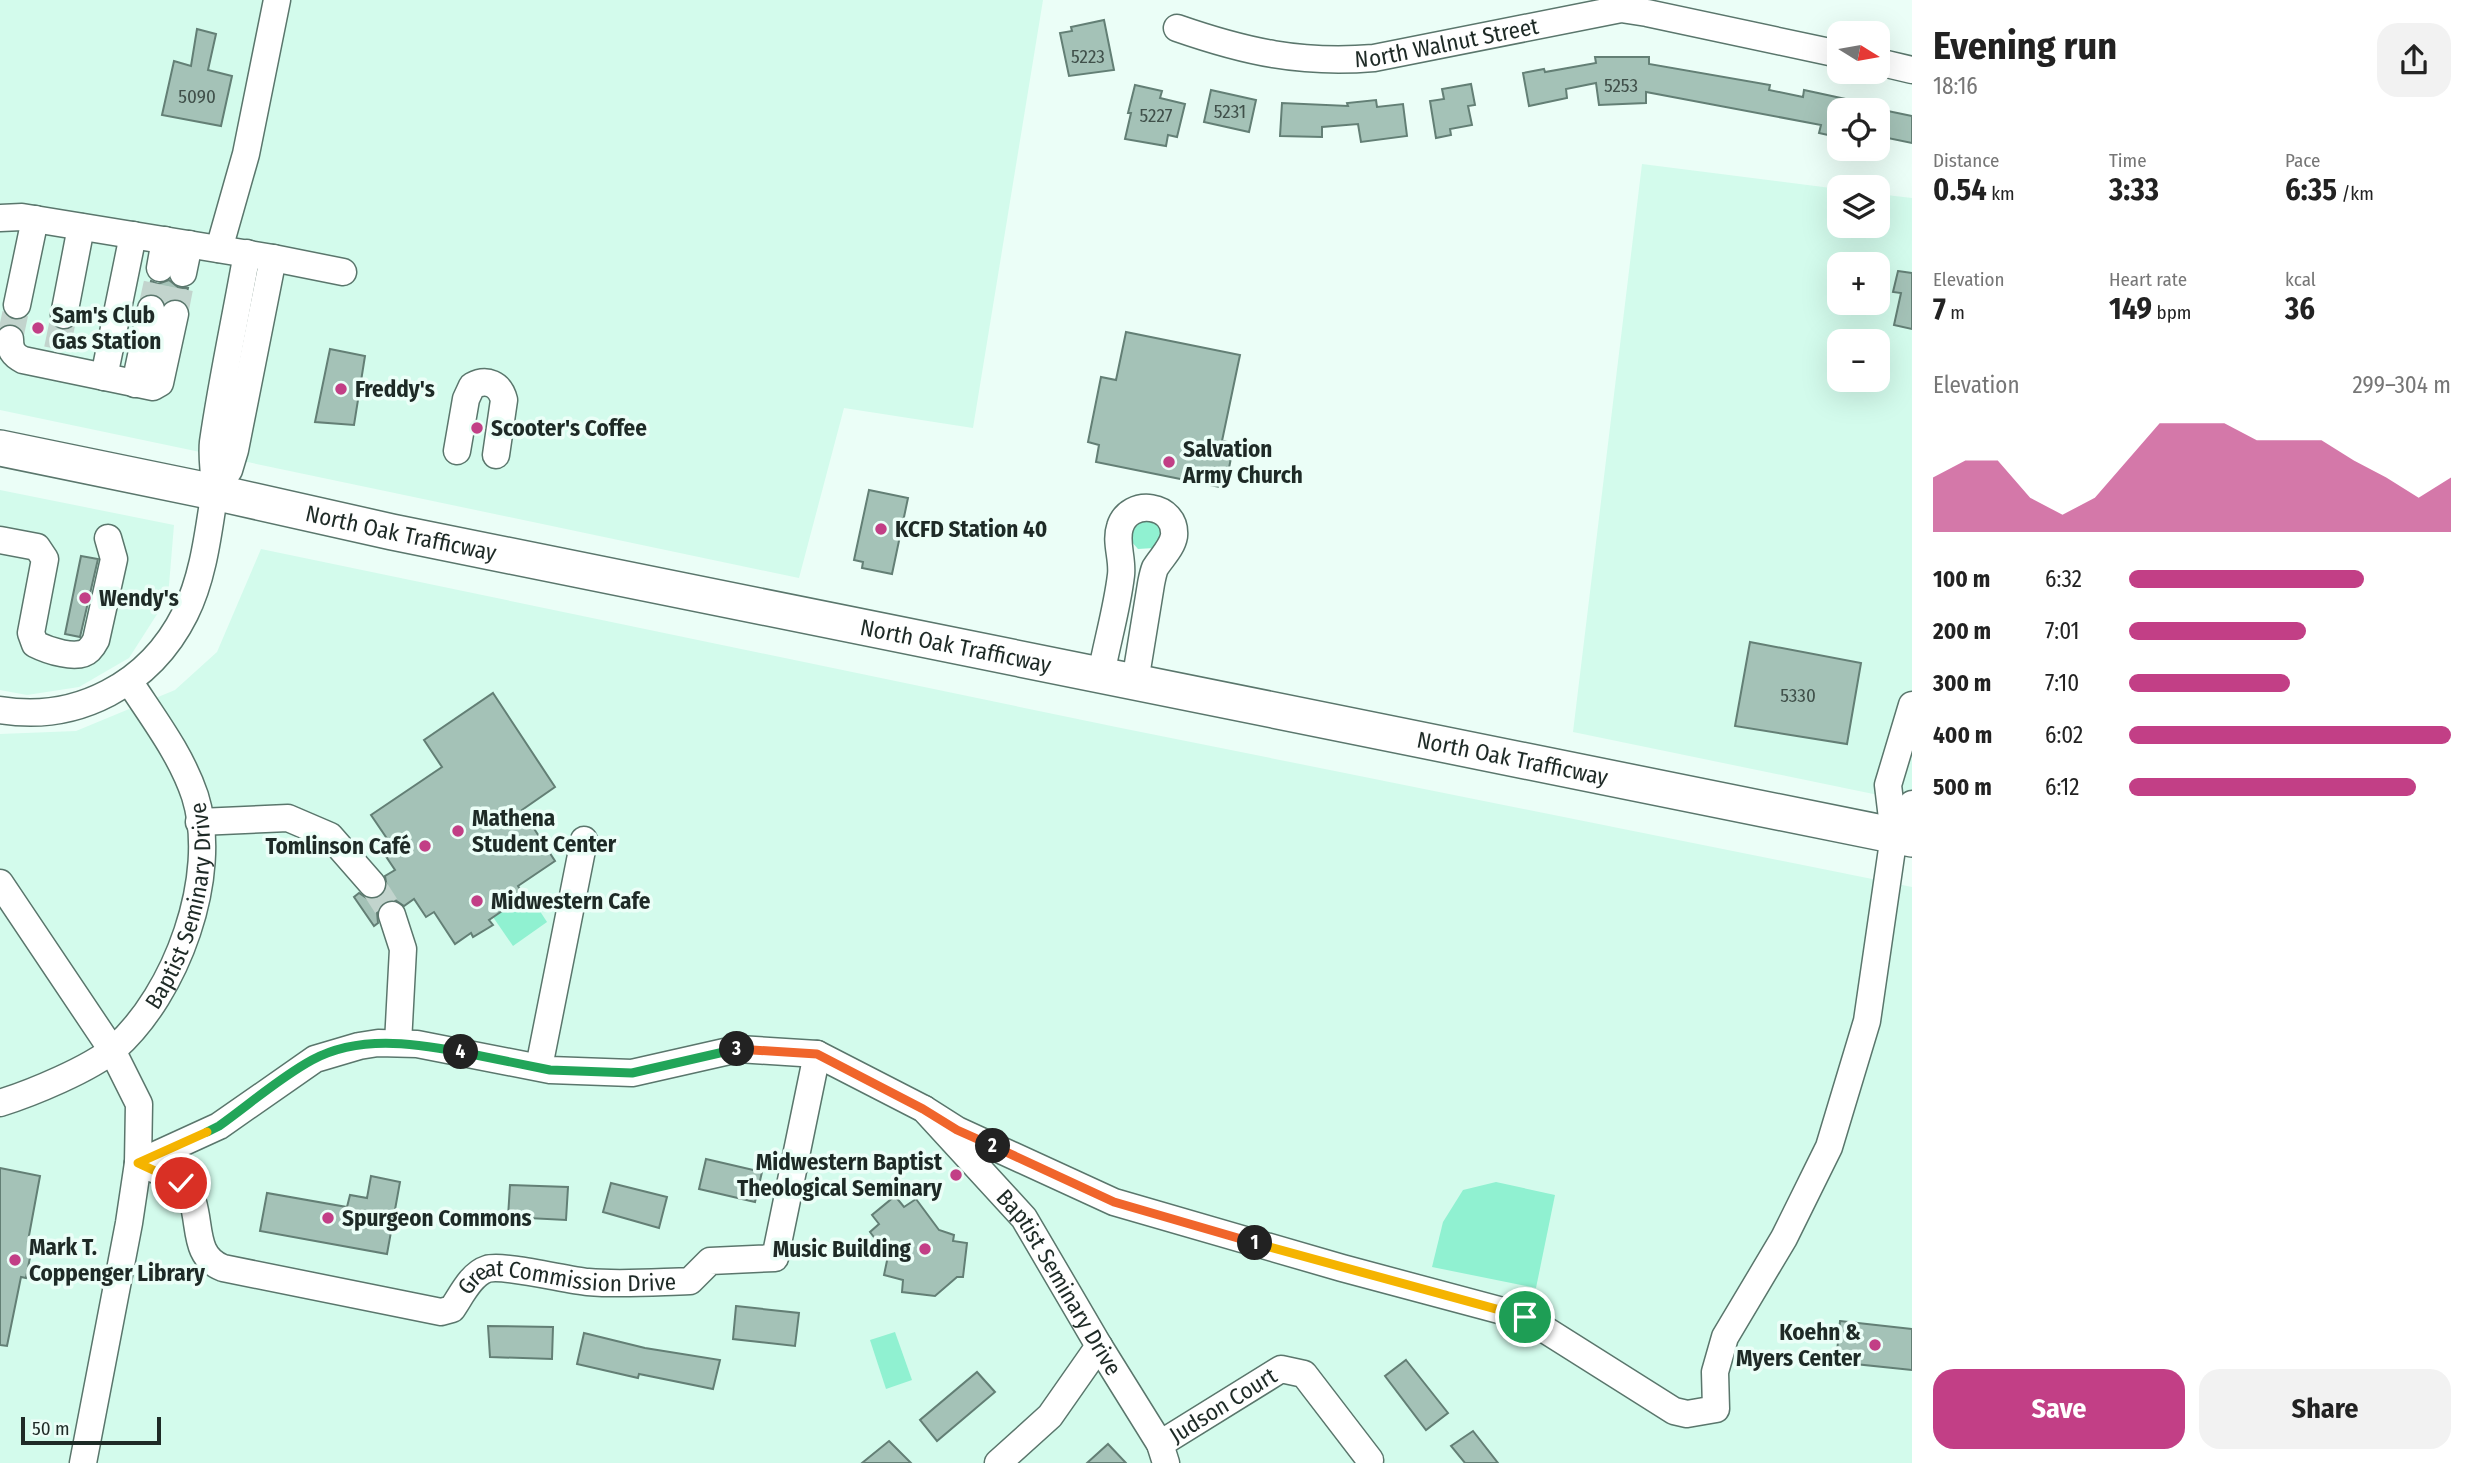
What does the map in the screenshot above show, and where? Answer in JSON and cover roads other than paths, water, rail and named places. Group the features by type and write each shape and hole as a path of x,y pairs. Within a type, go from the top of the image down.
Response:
{"main road":[{"name":"North Oak Trafficway","path":"0,448 405,535 1903,837"}],"street":[{"path":"219,249 246,154 278,0"},
{"name":"North Walnut Street","path":"1177,28 1219,43 1270,55 1347,60 1374,58 1621,9 1827,51"},
{"path":"1890,65 1912,70"},
{"path":"0,218 35,219 343,272"},
{"path":"17,305 35,219"},
{"path":"64,315 81,227"},
{"path":"104,377 133,235"},
{"path":"171,270 177,242"},
{"path":"0,710 26,713 64,710 109,694 148,665 167,643 185,614 200,576 214,492 213,445 247,254"},
{"path":"214,492 229,470 235,450 273,258"},
{"path":"10,340 10,349 15,356 23,360 55,358 104,377 135,384 163,312"},
{"path":"457,452 466,399 472,386 485,382 496,385 502,391 504,400 496,455"},
{"path":"1101,675 1121,577 1122,557 1118,538 1120,526 1133,509 1156,509 1165,513 1173,524 1174,535 1155,570 1151,584 1135,682"},
{"path":"0,540 37,547 45,558 31,633 35,644 46,649 80,655 89,651 96,640 114,559 108,538"},
{"name":"Baptist Seminary Drive","path":"0,1102 32,1091 112,1050 135,1027 153,1002 186,940 198,893 202,844 195,797 174,748 129,681"},
{"path":"1903,837 1888,785 1912,705"},
{"path":"923,1109 957,1130 1114,1202 1316,1261 1525,1317 1674,1411 1687,1414 1716,1409 1715,1372 1725,1337 1784,1238 1829,1147 1867,1021 1903,837 1912,804"},
{"path":"199,822 288,818 330,836 372,884"},
{"path":"539,1067 584,841"},
{"path":"0,883 112,1050 139,1104 138,1163 82,1463"},
{"path":"392,915 403,949 398,1043"},
{"name":"Baptist Seminary Drive","path":"138,1163 219,1126 315,1059 359,1046 417,1044 550,1070 632,1073 738,1049 817,1054 923,1109 1024,1218 1163,1454"},
{"name":"Great Commission Drive","path":"138,1163 173,1178 187,1191 192,1200 201,1248 211,1262 223,1268 441,1312 453,1309 472,1279 489,1268 596,1283 690,1281 710,1261 775,1258 817,1054"},
{"path":"999,1463 1049,1416 1099,1346"},
{"name":"Judson Court","path":"1163,1454 1281,1369 1304,1374 1371,1462"}],"tunnel":[{"path":"151,309 160,268"},
{"path":"175,314 183,273"},
{"path":"10,339 17,305"},
{"path":"57,349 64,315"},
{"path":"372,884 392,915"}],"place":[{"name":"Sam's Club Gas Station","path":"38,328"},
{"name":"Freddy's","path":"341,389"},
{"name":"Scooter's Coffee","path":"477,428"},
{"name":"Salvation Army Church","path":"1169,462"},
{"name":"KCFD Station 40","path":"881,529"},
{"name":"Wendy's","path":"85,598"},
{"name":"Mathena Student Center","path":"458,831"},
{"name":"Tomlinson Café","path":"425,846"},
{"name":"Midwestern Cafe","path":"477,901"},
{"name":"Midwestern Baptist Theological Seminary","path":"956,1175"},
{"name":"Spurgeon Commons","path":"328,1218"},
{"name":"Music Building","path":"925,1249"},
{"name":"Mark T. Coppenger Library","path":"15,1260"},
{"name":"Koehn & Myers Center","path":"1875,1345"}]}
